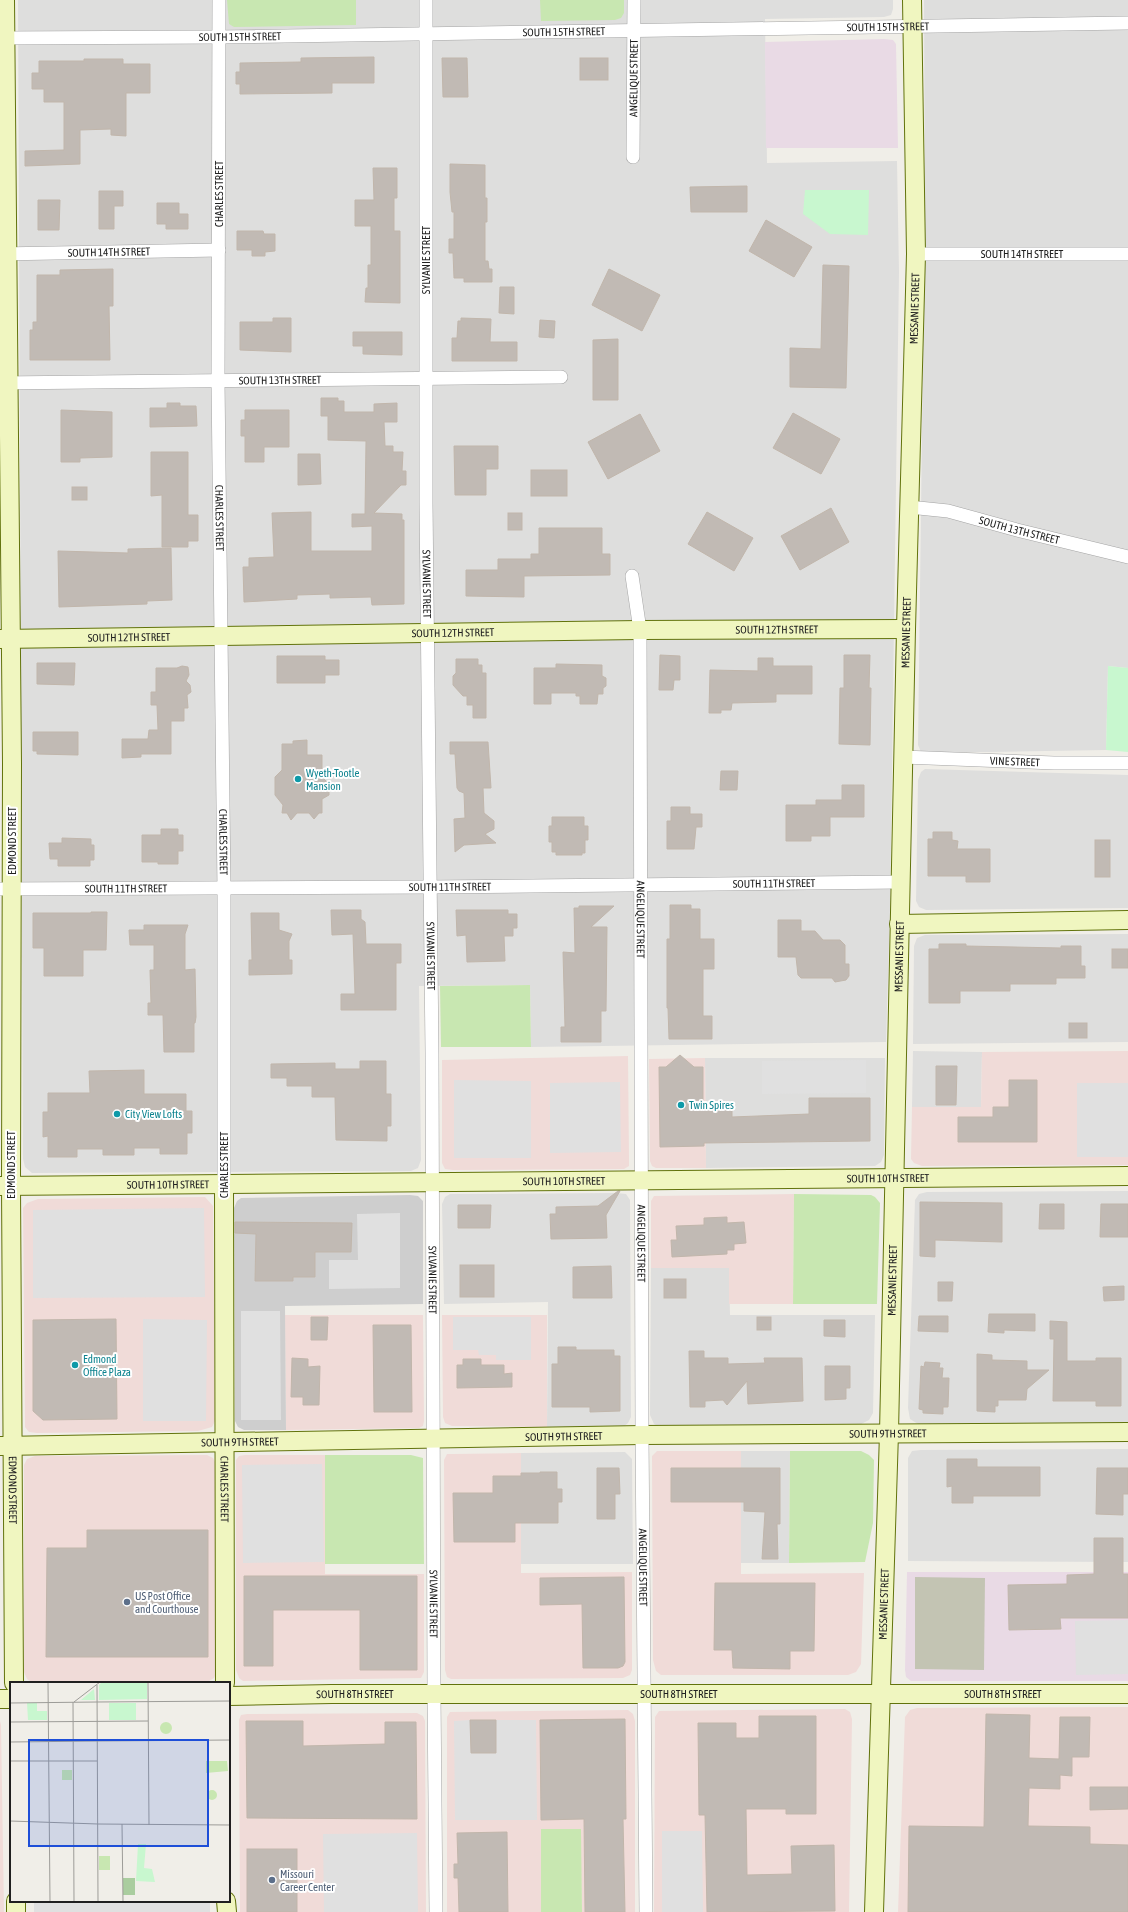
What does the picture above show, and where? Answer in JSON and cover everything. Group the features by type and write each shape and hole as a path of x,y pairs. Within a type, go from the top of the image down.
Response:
{"street":[{"name":"EDMOND STREET","path":"5,0 2,38 6,639 6,1446 14,1682"},
{"name":"CHARLES STREET","path":"219,0 218,381 224,888 223,1442 225,1682"},
{"name":"SYLVANIE STREET","path":"426,0 426,379 433,1182 436,1912"},
{"name":"ANGELIQUE STREET","path":"633,157 634,0"},
{"name":"MESSANIE STREET","path":"874,1912 889,1433 899,924 916,254 912,0"},
{"name":"SOUTH 15TH STREET","path":"2,38 219,37 426,32 634,31 912,25 1128,23"},
{"name":"SOUTH 14TH STREET","path":"3,254 219,250"},
{"name":"SOUTH 14TH STREET","path":"916,254 1128,254"},
{"name":"SOUTH 13TH STREET","path":"4,383 561,377"},
{"name":"SOUTH 13TH STREET","path":"909,508 948,511 1017,530 1128,557"},
{"name":"ANGELIQUE STREET","path":"632,576 640,630 642,1435 646,1912"},
{"name":"SOUTH 12TH STREET","path":"6,639 640,630 906,629"},
{"name":"VINE STREET","path":"903,757 1054,763 1128,763"},
{"name":"SOUTH 11TH STREET","path":"6,889 431,887 900,882"},
{"path":"899,924 1128,920"},
{"name":"SOUTH 10TH STREET","path":"5,1186 1128,1176"},
{"name":"SOUTH 9TH STREET","path":"6,1446 642,1435 1128,1432"},
{"name":"SOUTH 8TH STREET","path":"230,1696 434,1694 1128,1694"}],"shaded area":[{"path":"18,0 893,0 891,15 884,17 765,19 767,163 897,161 899,272 890,910 886,1042 531,1047 530,985 419,986 421,1160 418,1168 411,1171 32,1173 25,1167 23,1159"},
{"path":"924,0 1128,0 1128,668 1108,666 1106,750 928,753 921,752 918,745 925,200"},
{"path":"893,40 896,44 898,148 766,148 765,42"},
{"path":"925,769 1128,775 1128,908 926,910 919,907 916,901 918,780 921,772"},
{"path":"1128,934 1128,1042 913,1044 914,946 917,938 925,935"},
{"path":"913,1051 982,1052 981,1108 912,1107"},
{"path":"1128,1051 1128,1165 922,1166 914,1163 911,1159 912,1107 981,1107 982,1052"},
{"path":"628,1056 629,1166 624,1169 445,1169 442,1163 442,1060"},
{"path":"705,1058 885,1058 884,1155 881,1162 875,1166 706,1168"},
{"path":"705,1058 706,1168 656,1168 652,1166 650,1161 649,1059"},
{"path":"866,1060 866,1093 762,1094 762,1061"},
{"path":"454,1080 531,1081 531,1158 454,1158"},
{"path":"620,1082 621,1152 550,1153 550,1083"},
{"path":"1077,1083 1128,1083 1128,1157 1077,1157"},
{"path":"1128,1191 1128,1425 918,1424 910,1419 908,1408 915,1200 919,1194 927,1192"},
{"path":"450,1194 626,1194 630,1200 631,1417 628,1423 623,1427 547,1427 548,1302 444,1304 442,1204 445,1197"},
{"path":"794,1194 793,1304 729,1304 729,1268 651,1268 651,1201 654,1196"},
{"path":"418,1196 423,1201 423,1304 285,1306 286,1430 244,1430 238,1427 235,1421 234,1208 237,1201 241,1198"},
{"path":"205,1197 213,1206 215,1421 212,1427 198,1431 29,1432 25,1427 23,1208 27,1203 38,1199"},
{"path":"204,1208 205,1297 33,1298 33,1210"},
{"path":"400,1213 400,1288 329,1289 329,1260 358,1260 357,1214"},
{"path":"651,1268 729,1268 730,1315 875,1315 873,1413 869,1420 861,1424 660,1427 654,1424 650,1415"},
{"path":"241,1311 280,1311 281,1420 241,1420"},
{"path":"285,1315 423,1315 423,1426 419,1428 286,1430"},
{"path":"442,1315 547,1315 547,1427 452,1426 445,1423 443,1417"},
{"path":"453,1317 531,1317 531,1360 496,1360 496,1355 479,1355 478,1350 453,1350"},
{"path":"143,1319 207,1320 206,1421 143,1421"},
{"path":"1128,1449 1128,1562 908,1561 908,1458 912,1451"},
{"path":"657,1451 741,1451 741,1574 864,1573 861,1664 856,1672 848,1675 661,1675 656,1671 653,1660 652,1456"},
{"path":"741,1451 790,1451 789,1563 741,1563"},
{"path":"625,1452 632,1459 633,1564 521,1564 521,1453"},
{"path":"521,1453 521,1573 632,1572 632,1670 630,1675 623,1678 451,1679 447,1677 445,1670 444,1460 447,1454"},
{"path":"207,1455 213,1458 216,1464 218,1670 214,1678 209,1681 121,1682 32,1682 27,1679 24,1672 24,1465 27,1459 35,1456"},
{"path":"325,1455 325,1574 424,1574 424,1672 421,1678 243,1681 239,1678 236,1670 236,1460 239,1456"},
{"path":"322,1464 324,1562 243,1563 242,1465"},
{"path":"907,1572 1128,1572 1128,1681 911,1681 906,1677 905,1670"},
{"path":"915,1577 985,1578 984,1670 915,1669"},
{"path":"1128,1620 1128,1674 1076,1675 1075,1621"},
{"path":"1128,1707 1128,1912 898,1912 905,1717 910,1710 917,1708"},
{"path":"845,1709 850,1712 852,1719 849,1912 654,1912 655,1717 659,1711"},
{"path":"628,1710 633,1714 635,1721 635,1912 582,1912 580,1829 541,1829 541,1912 447,1912 447,1717 450,1712"},
{"path":"417,1713 423,1716 425,1721 426,1912 240,1912 239,1720 241,1715"},
{"path":"470,1720 471,1753 496,1753 496,1720 536,1720 537,1820 455,1820 454,1721"},
{"path":"0,1721 1,1725 4,1912 0,1912"},
{"path":"662,1831 702,1831 703,1912 662,1912"},
{"path":"417,1833 418,1912 324,1912 323,1834"},
{"path":"34,1902 210,1902 210,1912 34,1912"}],"green space":[{"path":"227,0 356,0 356,25 234,27 229,24"},
{"path":"540,0 624,0 624,13 621,18 615,20 541,21"},
{"path":"805,190 869,190 868,235 830,234 803,214"},
{"path":"1108,666 1128,668 1128,752 1106,750"},
{"path":"530,985 531,1047 441,1047 440,986"},
{"path":"794,1194 871,1195 880,1203 877,1304 793,1304"},
{"path":"790,1451 861,1451 869,1455 874,1460 873,1523 865,1562 789,1563"},
{"path":"325,1455 411,1455 423,1458 424,1564 325,1564"},
{"path":"541,1829 581,1829 582,1912 541,1912"}],"building":[{"path":"374,57 374,83 332,83 332,93 240,94 240,84 236,84 236,72 240,72 240,63 301,62 301,58"},
{"path":"442,58 467,58 468,97 443,97"},
{"path":"580,58 608,58 608,80 580,80"},
{"path":"84,59 123,59 123,64 150,64 150,93 126,93 126,136 111,135 111,129 80,130 80,164 25,166 25,151 64,150 64,102 44,102 44,89 32,89 32,73 39,73 39,61 84,61"},
{"path":"450,164 485,165 487,222 485,222 485,261 488,261 489,269 492,269 492,282 464,282 464,278 454,278 453,253 449,253 449,239 454,239 454,212 452,212 450,192"},
{"path":"373,168 397,168 397,198 394,198 394,231 400,231 400,303 365,302 366,288 368,288 368,265 371,265 371,226 355,226 355,200 374,200"},
{"path":"747,186 747,212 691,212 690,187"},
{"path":"99,191 123,191 123,206 114,206 114,229 99,229"},
{"path":"38,200 60,200 59,230 38,230"},
{"path":"157,203 179,203 179,214 188,214 188,229 166,229 166,224 157,224"},
{"path":"766,220 812,247 794,277 749,251"},
{"path":"237,231 263,231 264,234 275,234 275,251 265,252 265,256 252,256 252,250 237,250"},
{"path":"823,265 849,266 846,388 790,387 790,348 821,349"},
{"path":"113,269 113,306 109,306 110,360 30,360 30,330 33,330 33,322 37,322 37,275 60,275 60,270"},
{"path":"609,269 660,295 642,331 592,305"},
{"path":"500,287 514,287 514,314 499,313"},
{"path":"273,318 291,318 291,352 240,350 240,322 273,322"},
{"path":"461,318 491,319 490,342 517,342 517,361 452,361 452,338 457,338 458,321 461,321"},
{"path":"540,320 555,321 554,338 539,337"},
{"path":"353,332 402,332 402,355 363,354 363,346 353,346"},
{"path":"618,339 618,400 593,400 593,340"},
{"path":"321,398 338,398 338,401 344,401 344,412 374,412 374,404 397,403 397,422 384,422 385,446 393,446 393,452 403,452 402,471 406,471 406,485 401,485 374,513 402,514 402,520 404,520 404,604 372,605 371,597 330,598 330,594 297,595 297,599 244,602 243,567 249,567 249,558 274,557 272,513 311,512 311,551 372,551 372,526 352,527 352,514 365,514 366,441 328,440 328,416 321,416"},
{"path":"167,403 180,403 180,406 196,406 197,426 150,427 150,408 167,408"},
{"path":"61,410 112,412 112,457 80,458 80,462 61,462"},
{"path":"245,410 289,410 289,447 264,447 264,462 245,462 245,436 241,436 241,420 245,420"},
{"path":"793,413 840,439 821,474 773,448"},
{"path":"640,414 660,451 608,479 588,442"},
{"path":"454,446 498,446 498,469 486,469 486,495 455,495"},
{"path":"151,452 188,452 188,515 198,515 198,541 188,541 188,547 162,547 162,495 151,496"},
{"path":"298,454 320,454 321,484 298,485"},
{"path":"531,470 567,470 567,496 531,496"},
{"path":"72,487 87,487 87,500 72,500"},
{"path":"831,508 849,542 800,570 781,536"},
{"path":"707,512 753,538 734,571 688,544"},
{"path":"508,513 522,513 522,530 508,530"},
{"path":"539,528 602,528 602,554 610,554 610,575 524,576 524,597 466,596 466,570 498,570 498,559 531,559 531,554 539,554"},
{"path":"171,548 172,600 147,601 147,604 59,607 58,551 128,553 128,549"},
{"path":"660,655 680,656 680,680 674,680 673,690 659,690"},
{"path":"844,655 870,655 870,745 839,744 840,688 844,688"},
{"path":"277,656 325,656 325,660 339,660 339,675 325,675 325,683 277,683"},
{"path":"758,658 773,658 773,666 812,666 812,694 776,694 776,702 732,703 731,710 721,710 721,713 709,713 710,670 758,671"},
{"path":"456,659 478,659 478,665 482,665 482,673 486,673 486,718 473,718 473,705 467,705 467,696 463,696 453,685 453,676 456,673"},
{"path":"37,663 75,663 74,685 37,684"},
{"path":"556,664 602,665 602,676 606,678 606,686 603,688 603,694 598,694 597,704 580,704 580,696 576,696 576,693 551,693 551,704 534,704 534,668 556,668"},
{"path":"182,666 188,667 189,675 186,681 190,685 191,692 187,695 188,708 184,708 184,721 171,721 171,754 141,754 141,757 122,758 122,739 148,739 149,730 158,730 157,705 151,705 151,692 156,692 156,668 177,668"},
{"path":"33,732 78,732 78,755 37,754 37,751 33,751"},
{"name":"Wyeth-Tootle Mansion","path":"307,740 307,755 322,755 322,777 329,784 329,795 322,799 322,813 319,813 314,819 309,813 297,813 291,820 287,813 282,813 283,805 275,795 275,777 282,770 282,744 293,744 293,741"},
{"path":"450,742 488,742 491,788 483,788 484,813 494,821 494,829 485,834 496,843 464,845 455,852 454,819 465,818 464,793 459,791 457,788 455,754 450,754"},
{"path":"721,771 738,771 737,790 720,790"},
{"path":"842,785 864,785 864,817 830,817 830,836 811,836 811,841 786,841 786,805 816,805 816,800 842,800"},
{"path":"671,807 690,807 690,814 702,814 702,827 696,827 694,849 667,849 667,821 671,821"},
{"path":"552,817 584,817 584,826 588,826 588,840 585,840 585,853 582,853 582,855 556,855 556,852 552,852 552,842 549,842 549,826 552,826"},
{"path":"161,829 178,829 178,835 183,835 183,851 178,851 178,864 142,862 142,835 161,835"},
{"path":"933,832 952,832 952,840 958,841 957,849 990,849 990,882 966,882 966,876 928,876 928,839 933,839"},
{"path":"62,838 91,839 91,845 94,845 94,860 90,860 90,866 58,866 58,859 50,859 49,843 62,843"},
{"path":"1095,840 1110,840 1110,877 1095,877"},
{"path":"670,905 691,905 691,909 700,909 700,939 714,939 714,969 703,969 703,1016 712,1016 712,1039 669,1039 667,1008 667,939 670,939"},
{"path":"579,906 614,906 591,927 607,927 606,1011 601,1011 601,1042 561,1042 561,1027 565,1027 563,952 575,953 574,908 579,908"},
{"path":"331,910 361,910 361,919 365,922 366,944 401,944 401,963 396,963 396,1010 341,1010 341,994 355,994 353,934 332,935"},
{"path":"456,910 508,910 508,914 517,914 517,928 513,928 513,936 504,936 505,961 467,962 466,935 457,936"},
{"path":"107,912 106,950 83,950 83,976 44,976 44,948 33,948 33,913"},
{"path":"251,913 279,913 279,930 292,934 289,941 289,960 292,960 292,974 249,975 249,960 252,960"},
{"path":"778,920 801,920 801,931 815,931 823,940 840,940 845,945 845,964 849,964 849,976 846,980 835,982 832,978 801,978 798,975 796,957 778,957"},
{"path":"144,925 188,925 185,934 185,970 195,969 196,1017 194,1023 194,1052 164,1052 163,1015 148,1015 148,1003 151,1003 150,970 154,970 154,945 130,945 129,930 144,930"},
{"path":"939,944 1061,948 1061,946 1081,946 1081,966 1085,966 1085,978 1056,978 1056,984 1010,984 1010,991 960,991 960,1003 929,1003 929,949 939,949"},
{"path":"1112,949 1128,949 1128,968 1112,968"},
{"path":"1069,1023 1087,1023 1087,1038 1069,1038"},
{"path":"680,1055 694,1067 703,1067 703,1105 732,1105 732,1117 809,1114 809,1098 870,1098 870,1141 704,1143 704,1146 660,1147 659,1067 666,1067"},
{"path":"360,1061 386,1061 386,1094 391,1094 391,1126 387,1126 387,1141 336,1140 335,1097 312,1097 312,1086 287,1086 287,1078 271,1078 271,1064 335,1063 335,1069 360,1069"},
{"path":"936,1066 957,1066 956,1105 936,1105"},
{"name":"City View Lofts","path":"144,1070 144,1094 186,1094 186,1111 192,1111 192,1133 187,1133 187,1154 160,1154 160,1148 134,1148 134,1155 103,1155 103,1149 77,1149 77,1157 48,1157 48,1136 43,1137 43,1112 48,1112 48,1093 90,1093 89,1071"},
{"path":"1009,1080 1037,1080 1037,1142 958,1142 958,1117 993,1117 993,1107 1009,1107"},
{"path":"620,1191 606,1215 607,1238 551,1239 550,1214 556,1214 556,1207 598,1206"},
{"path":"920,1202 1002,1203 1002,1242 935,1240 935,1257 920,1256"},
{"path":"1040,1204 1064,1204 1064,1229 1039,1229"},
{"path":"1101,1204 1128,1204 1128,1237 1100,1237"},
{"path":"458,1205 491,1205 490,1228 458,1228"},
{"path":"727,1217 727,1223 744,1222 746,1243 734,1244 734,1250 727,1250 727,1254 672,1257 671,1240 677,1240 676,1226 704,1225 704,1218"},
{"path":"235,1222 352,1223 351,1252 315,1252 315,1277 293,1277 293,1281 255,1281 256,1234 235,1233"},
{"path":"460,1265 494,1265 494,1297 460,1297"},
{"path":"611,1266 612,1298 573,1298 573,1267"},
{"path":"664,1279 686,1279 686,1298 664,1298"},
{"path":"938,1282 953,1282 952,1301 938,1301"},
{"path":"1124,1286 1124,1300 1104,1301 1103,1287"},
{"path":"989,1314 1035,1314 1035,1331 1004,1330 1004,1333 988,1332"},
{"path":"919,1316 948,1316 948,1332 918,1331"},
{"path":"311,1317 328,1317 327,1340 311,1340"},
{"path":"757,1317 771,1317 771,1330 757,1330"},
{"name":"Edmond Office Plaza","path":"116,1319 117,1419 43,1420 33,1411 33,1320"},
{"path":"824,1320 845,1320 845,1337 824,1336"},
{"path":"1050,1321 1067,1322 1067,1361 1096,1361 1096,1358 1121,1358 1121,1406 1096,1406 1096,1401 1053,1401 1054,1339 1050,1339"},
{"path":"373,1325 411,1325 412,1412 374,1412"},
{"path":"558,1347 576,1347 576,1350 614,1350 614,1356 620,1356 620,1411 590,1412 590,1407 552,1407 552,1364 558,1364"},
{"path":"689,1351 704,1351 704,1358 728,1358 728,1364 765,1363 764,1358 802,1358 803,1401 748,1404 747,1381 727,1405 723,1400 705,1401 705,1407 690,1407"},
{"path":"977,1354 992,1355 992,1360 1027,1361 1027,1370 1049,1370 1027,1389 1026,1400 998,1400 998,1406 995,1406 995,1412 977,1411"},
{"path":"292,1358 308,1359 308,1367 320,1366 319,1405 303,1405 303,1397 291,1397"},
{"path":"463,1359 481,1359 481,1365 504,1365 504,1374 512,1373 512,1387 457,1388 457,1365 463,1365"},
{"path":"925,1362 940,1363 939,1368 943,1368 942,1378 949,1378 948,1407 943,1407 943,1414 923,1413 923,1410 919,1409 921,1366 924,1367"},
{"path":"825,1366 850,1366 850,1388 846,1388 846,1399 825,1400"},
{"path":"947,1459 977,1459 977,1467 1040,1467 1040,1496 973,1496 973,1503 952,1503 952,1486 947,1487"},
{"path":"597,1468 619,1468 620,1494 615,1494 615,1519 597,1519"},
{"path":"671,1468 780,1468 780,1524 777,1524 778,1559 762,1559 765,1512 744,1511 744,1502 671,1502"},
{"path":"1097,1468 1128,1468 1128,1494 1123,1494 1123,1515 1096,1514"},
{"path":"557,1472 557,1489 562,1489 562,1502 558,1502 558,1523 515,1523 515,1542 454,1542 453,1493 493,1493 493,1476 521,1476 521,1473"},
{"name":"US Post Office and Courthouse","path":"87,1530 208,1530 208,1657 46,1657 47,1548 87,1548"},
{"path":"1094,1538 1123,1538 1123,1574 1128,1574 1128,1618 1060,1618 1061,1629 1009,1630 1008,1585 1067,1584 1067,1575 1094,1574"},
{"path":"244,1576 417,1576 417,1670 360,1670 360,1610 273,1610 273,1666 244,1666"},
{"path":"624,1577 625,1662 623,1666 618,1668 583,1668 582,1604 540,1605 540,1578"},
{"path":"715,1583 815,1583 814,1651 790,1651 790,1669 733,1668 732,1650 714,1650"},
{"path":"986,1714 1030,1715 1029,1758 1059,1759 1060,1717 1090,1717 1089,1757 1072,1757 1072,1776 1060,1775 1060,1789 1029,1788 1028,1826 1090,1827 1090,1844 1128,1845 1128,1912 908,1912 909,1826 984,1827"},
{"path":"759,1716 816,1716 816,1814 786,1814 786,1809 746,1809 747,1875 792,1874 791,1846 834,1845 835,1911 707,1912 705,1815 699,1815 698,1723 736,1723 736,1738 759,1738"},
{"path":"625,1719 626,1819 623,1819 625,1912 585,1912 584,1819 541,1820 540,1720"},
{"path":"470,1720 496,1720 496,1753 471,1753"},
{"path":"246,1721 303,1721 303,1746 385,1744 385,1722 416,1722 417,1819 247,1818"},
{"path":"1090,1787 1128,1787 1128,1809 1090,1810"},
{"path":"507,1832 508,1912 459,1912 458,1878 454,1878 454,1864 458,1864 457,1833"},
{"name":"Missouri Career Center","path":"247,1849 297,1849 297,1912 247,1912"}],"place":[{"name":"Wyeth-Tootle Mansion","path":"298,779"},
{"name":"Twin Spires","path":"681,1105"},
{"name":"City View Lofts","path":"117,1114"},
{"name":"Edmond Office Plaza","path":"75,1365"},
{"name":"US Post Office and Courthouse","path":"127,1602"},
{"name":"Missouri Career Center","path":"272,1880"}]}
